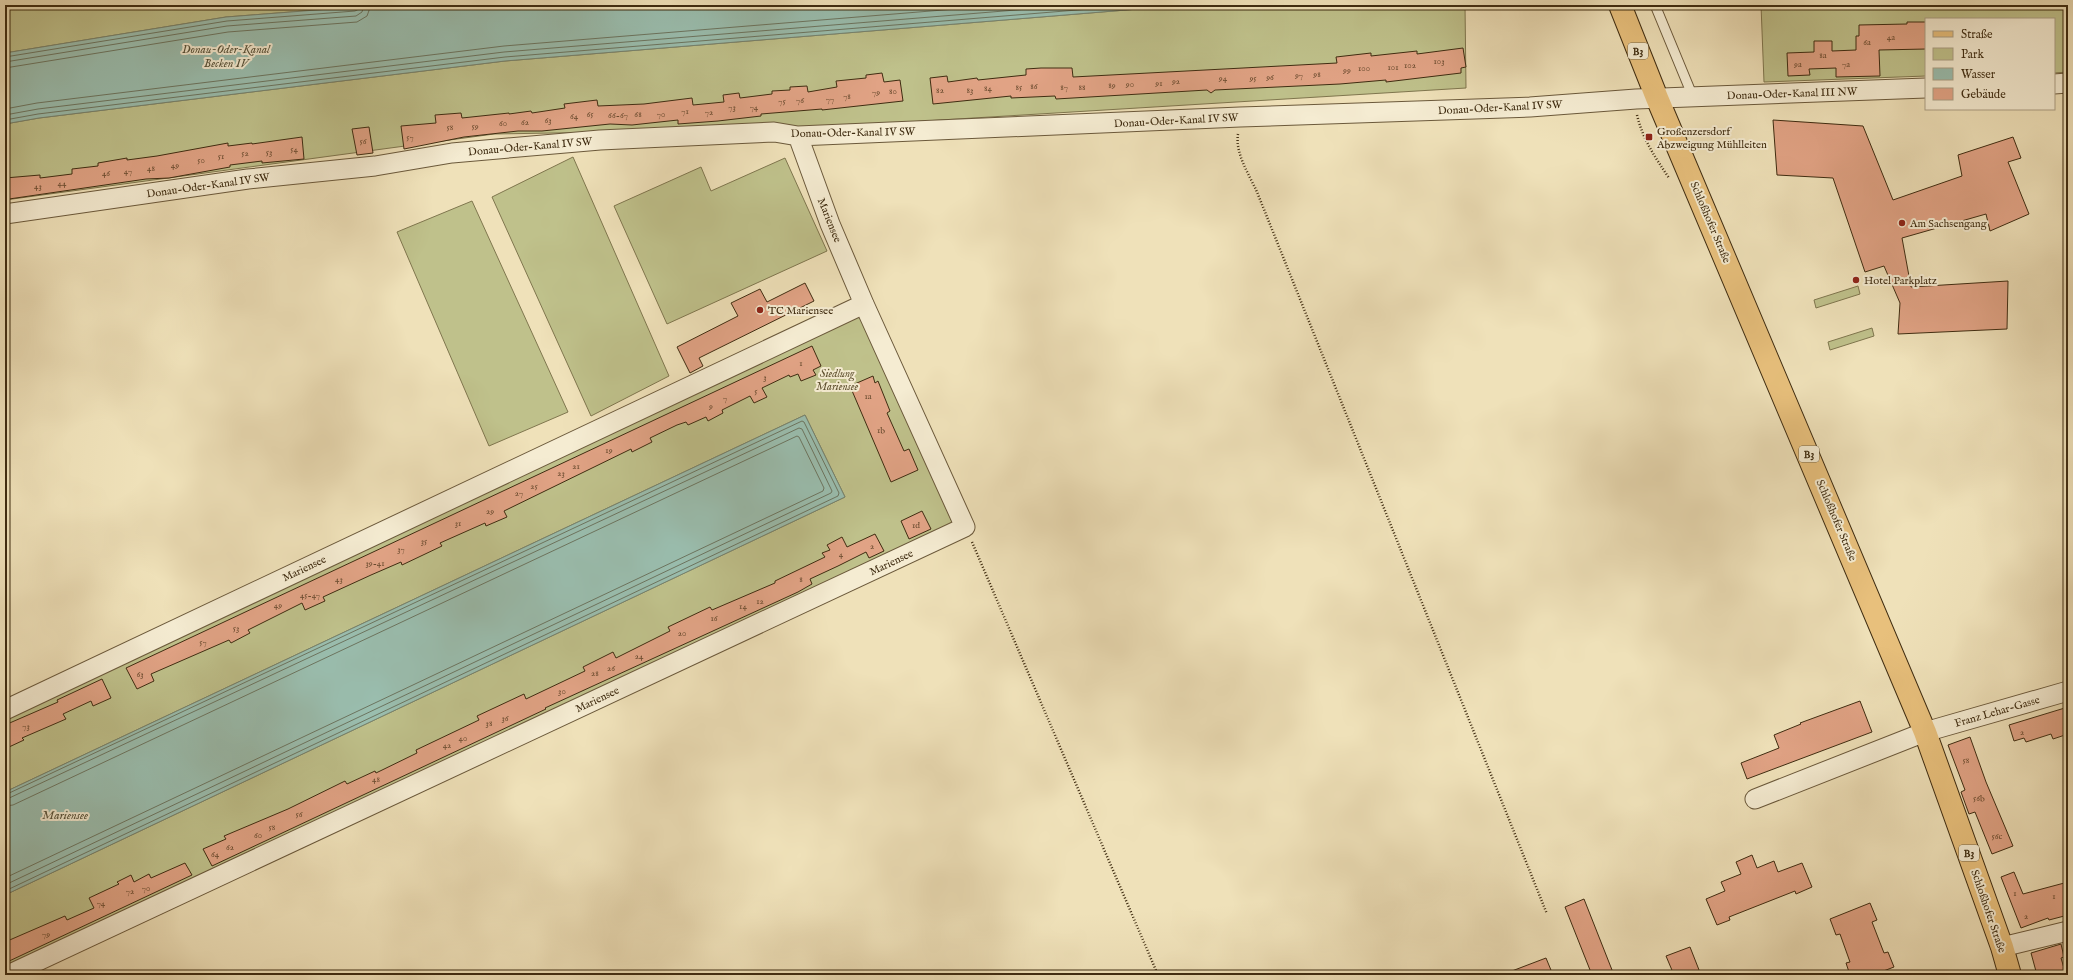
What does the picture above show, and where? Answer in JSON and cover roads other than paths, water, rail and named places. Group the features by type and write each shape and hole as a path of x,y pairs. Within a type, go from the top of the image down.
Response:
{"main road":[{"name":"Schloßhofer Straße","path":"1620,5 1657,98 1925,732 2002,946 2010,975"}],"street":[{"path":"2055,84 2068,83"},
{"name":"Donau-Oder-Kanal III NW","path":"1657,98 1925,88"},
{"name":"Donau-Oder-Kanal IV SW","path":"5,214 248,179 375,166 452,153 600,140 774,132 798,136 1240,117 1530,107 1657,98"},
{"name":"Mariensee","path":"8,975 965,527 864,304 830,224 798,136"},
{"name":"Mariensee","path":"5,710 864,304"},
{"name":"Franz Lehar-Gasse","path":"1755,799 1925,732 2068,691"},
{"path":"2002,946 2068,931"}],"lane":[{"path":"1654,5 1693,97"}],"water":[{"name":"Donau-Oder-Kanal Becken IV","path":"381,5 1187,5 505,61 39,118 5,124 5,53 226,17"},
{"name":"Mariensee","path":"805,415 845,497 5,895 5,792"}],"place":[{"name":"Großenzersdorf Abzweigung Mühlleiten","path":"1649,137"},
{"name":"Am Sachsengang","path":"1902,223"},
{"name":"Hotel Parkplatz","path":"1856,280"},
{"name":"TC Mariensee","path":"760,310"}],"park label":[{"name":"Siedlung Mariensee","path":"837,379"}]}
